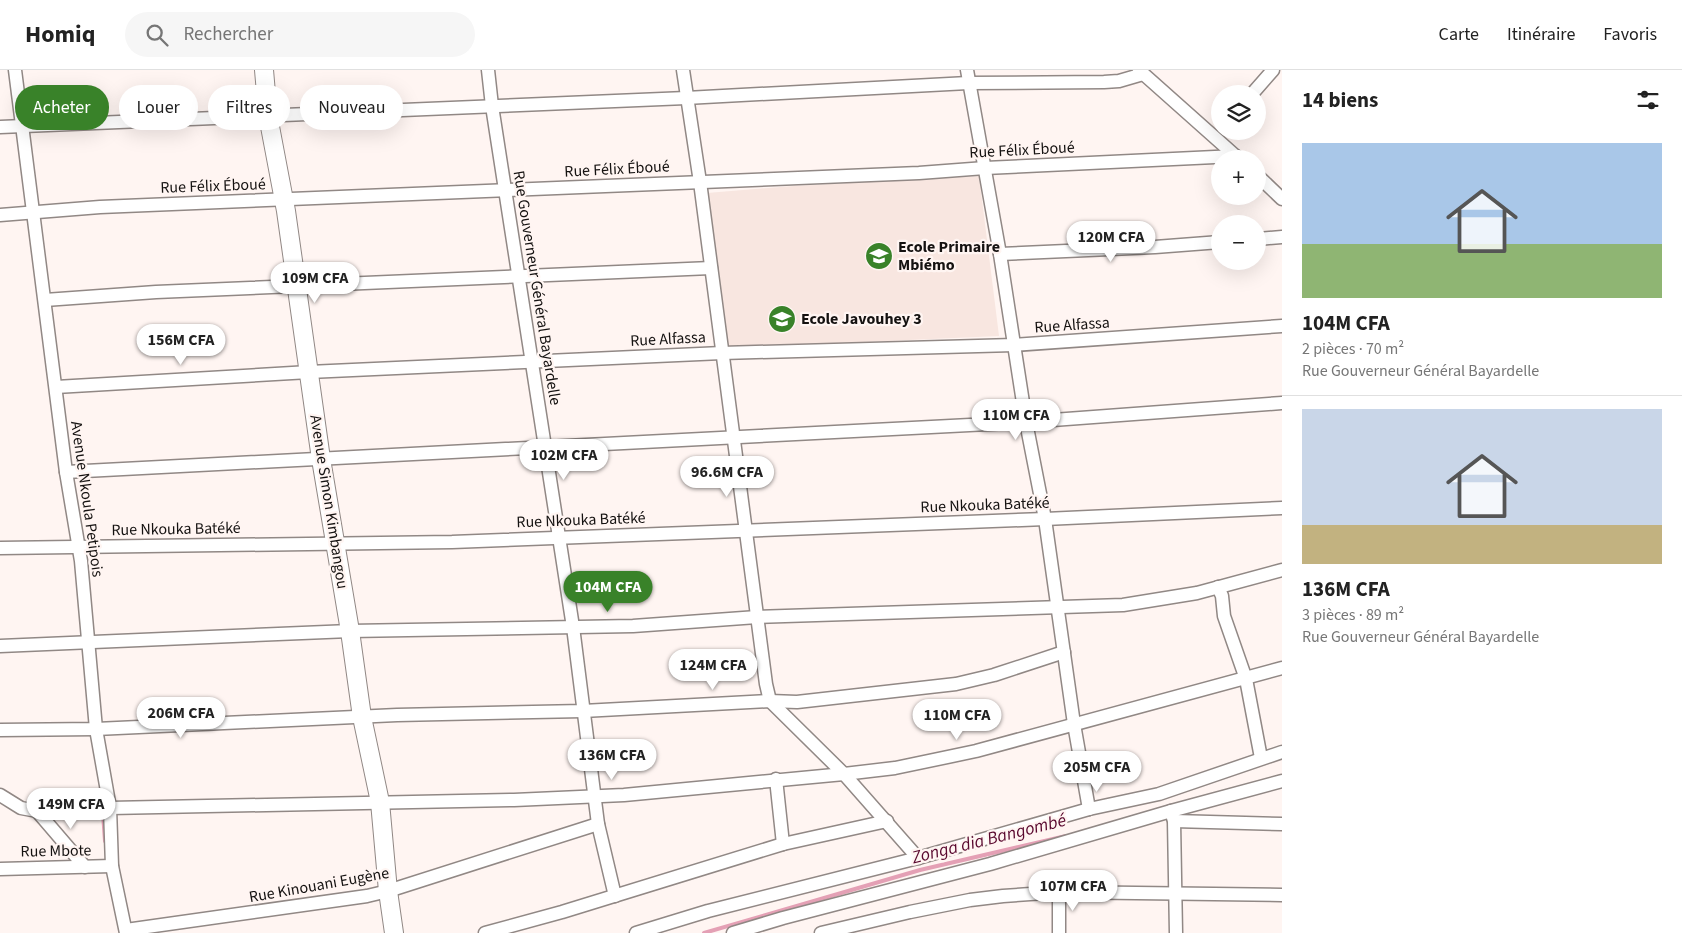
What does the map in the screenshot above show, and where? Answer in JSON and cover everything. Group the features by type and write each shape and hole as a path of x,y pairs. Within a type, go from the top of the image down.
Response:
{"street":[{"name":"Avenue Nkoula Petipois","path":"15,70 17,85"},
{"name":"Avenue Simon Kimbangou","path":"264,70 265,85"},
{"name":"Rue Gouverneur Général Bayardelle","path":"488,70 573,627 582,710 598,824 615,896"},
{"path":"683,70 700,182 745,530 770,702 844,774 918,858"},
{"path":"1260,85 1273,70"},
{"path":"290,115 686,98 967,76 1104,82 1120,81 1141,72 1211,128"},
{"path":"967,76 1000,254 1026,422 1045,519 1074,724 1089,809"},
{"path":"109,122 208,118"},
{"path":"0,126 15,126"},
{"name":"Avenue Nkoula Petipois","path":"24,130 66,472 79,547 96,729 110,808 112,866 126,931"},
{"name":"Avenue Simon Kimbangou","path":"271,130 284,199 321,459 350,631 362,718 380,802 388,891 394,933"},
{"path":"1223,140 1232,150"},
{"name":"Rue Félix Éboué","path":"0,215 100,207 919,173 985,168 1211,158"},
{"path":"1266,184 1282,199"},
{"path":"1266,238 1282,237"},
{"path":"1000,254 1211,243"},
{"path":"45,300 156,292 711,268"},
{"name":"Rue Alfassa","path":"56,387 309,372 722,353 1014,345 1282,326"},
{"path":"66,472 1026,422 1282,403"},
{"name":"Rue Nkouka Batéké","path":"0,548 452,542 1282,508"},
{"path":"0,646 350,631 633,626 757,617 1136,604 1218,587 1282,570"},
{"path":"1218,587 1222,596 1224,616 1246,679 1261,758"},
{"path":"0,730 96,729 797,702 956,684 994,675 1064,652"},
{"path":"0,794 21,808 37,811 514,800 594,796 844,774 895,768 976,751 1282,668"},
{"path":"636,933 708,911 918,858 1089,809 1159,794 1282,752"},
{"path":"776,779 783,844"},
{"path":"733,933 782,918 1172,816 1282,782"},
{"path":"37,811 88,867"},
{"path":"1172,816 1282,824"},
{"path":"1172,816 1176,933"},
{"path":"485,933 615,896 783,844 887,821"},
{"name":"Rue Kinouani Eugène","path":"126,931 367,896 598,824"},
{"name":"Rue Mbote","path":"0,869 112,866"},
{"path":"1059,892 1059,933"},
{"path":"821,933 970,900 1059,892 1282,895"}],"shaded area":[{"path":"979,176 999,336 727,348 707,193 793,186"}],"waterway":[{"path":"103,813 105,841"},
{"name":"Zonga dia Bangombé","path":"704,933 920,870 1066,836"}],"place":[{"name":"Ecole Primaire Mbiémo","path":"879,256"},
{"name":"Ecole Javouhey 3","path":"782,319"}]}
